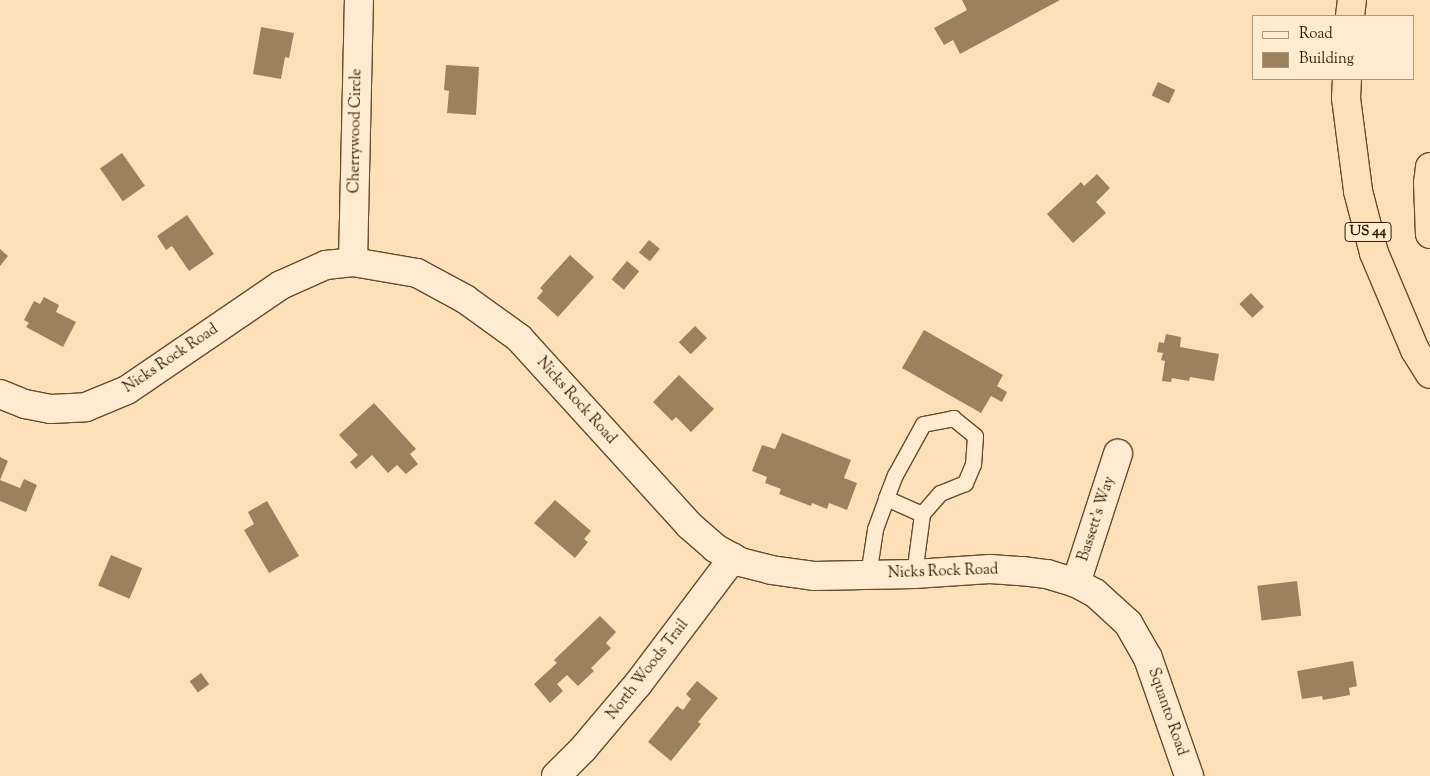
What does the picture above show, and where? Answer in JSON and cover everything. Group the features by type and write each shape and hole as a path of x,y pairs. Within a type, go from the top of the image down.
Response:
{"highway":[{"path":"1350,15 1352,0"},
{"name":"US 44","path":"1346,80 1346,98 1358,190 1374,253 1416,350 1430,374"},
{"path":"1430,167 1428,183 1430,234"}],"street":[{"name":"Cherrywood Circle","path":"352,262 359,0"},
{"name":"Nicks Rock Road","path":"0,394 25,404 51,409 86,407 127,390 178,357 280,285 326,265 352,262 417,273 465,299 519,338 689,525 715,548 733,558 771,570 814,576 914,574 990,569 1047,574 1076,583 1095,593 1128,622 1143,649"},
{"name":"Bassett's Way","path":"1076,583 1118,454"},
{"name":"North Woods Trail","path":"556,776 583,750 638,684 733,558"},
{"name":"Squanto Road","path":"1143,649 1189,776"}],"lane":[{"path":"868,575 875,529 895,475 923,424 953,418 975,436 973,464 964,483 940,493 922,514 914,574"},
{"path":"886,498 922,514"}],"building":[{"path":"962,0 1060,0 960,54 953,40 944,45 934,28 967,10"},
{"path":"261,27 294,33 289,58 285,57 281,79 253,74"},
{"path":"446,65 479,67 476,115 447,113 449,91 444,90"},
{"path":"1158,82 1175,90 1169,104 1152,96"},
{"path":"122,153 145,186 123,201 100,168"},
{"path":"1097,174 1110,188 1096,202 1106,213 1073,243 1047,214 1081,182 1084,186"},
{"path":"187,215 214,254 189,271 172,246 166,250 157,236"},
{"path":"649,240 660,249 650,261 639,252"},
{"path":"0,249 8,256 0,266"},
{"path":"570,255 594,277 558,317 537,298 543,291 540,288"},
{"path":"627,261 639,271 624,290 612,279"},
{"path":"1251,293 1264,307 1252,318 1239,304"},
{"path":"44,297 59,305 56,312 76,322 63,347 26,327 29,323 24,320 34,301 40,304"},
{"path":"695,326 707,338 691,354 679,342"},
{"path":"924,330 1003,375 997,386 1007,392 1002,402 991,396 981,413 902,368"},
{"path":"1166,334 1181,337 1180,347 1219,354 1214,381 1190,377 1189,381 1172,378 1171,382 1162,381 1165,361 1161,360 1163,353 1157,352 1159,342 1164,343"},
{"path":"679,375 714,409 691,432 676,417 672,421 653,402"},
{"path":"374,403 416,449 410,454 418,464 406,474 397,465 388,473 372,455 356,469 350,462 358,455 339,435"},
{"path":"782,433 851,460 844,478 857,483 847,510 829,503 827,509 812,503 811,506 779,494 781,489 765,483 767,477 752,471 762,445 775,449"},
{"path":"0,457 8,461 0,480"},
{"path":"24,479 37,485 26,512 0,501 0,480 20,488"},
{"path":"555,500 591,531 584,539 588,542 575,558 534,523"},
{"path":"267,501 299,556 269,573 244,530 254,524 248,512"},
{"path":"111,555 142,568 129,599 98,585"},
{"path":"1297,581 1301,616 1262,621 1257,586"},
{"path":"600,616 616,632 606,643 611,648 591,668 594,671 578,686 567,675 557,684 563,691 550,703 534,684 557,663 554,660"},
{"path":"1353,661 1357,686 1349,688 1350,695 1323,700 1322,696 1302,699 1297,671"},
{"path":"201,673 209,684 198,693 190,681"},
{"path":"697,681 718,698 698,722 701,724 671,761 648,742 677,706 683,710 691,699 686,694"}]}
